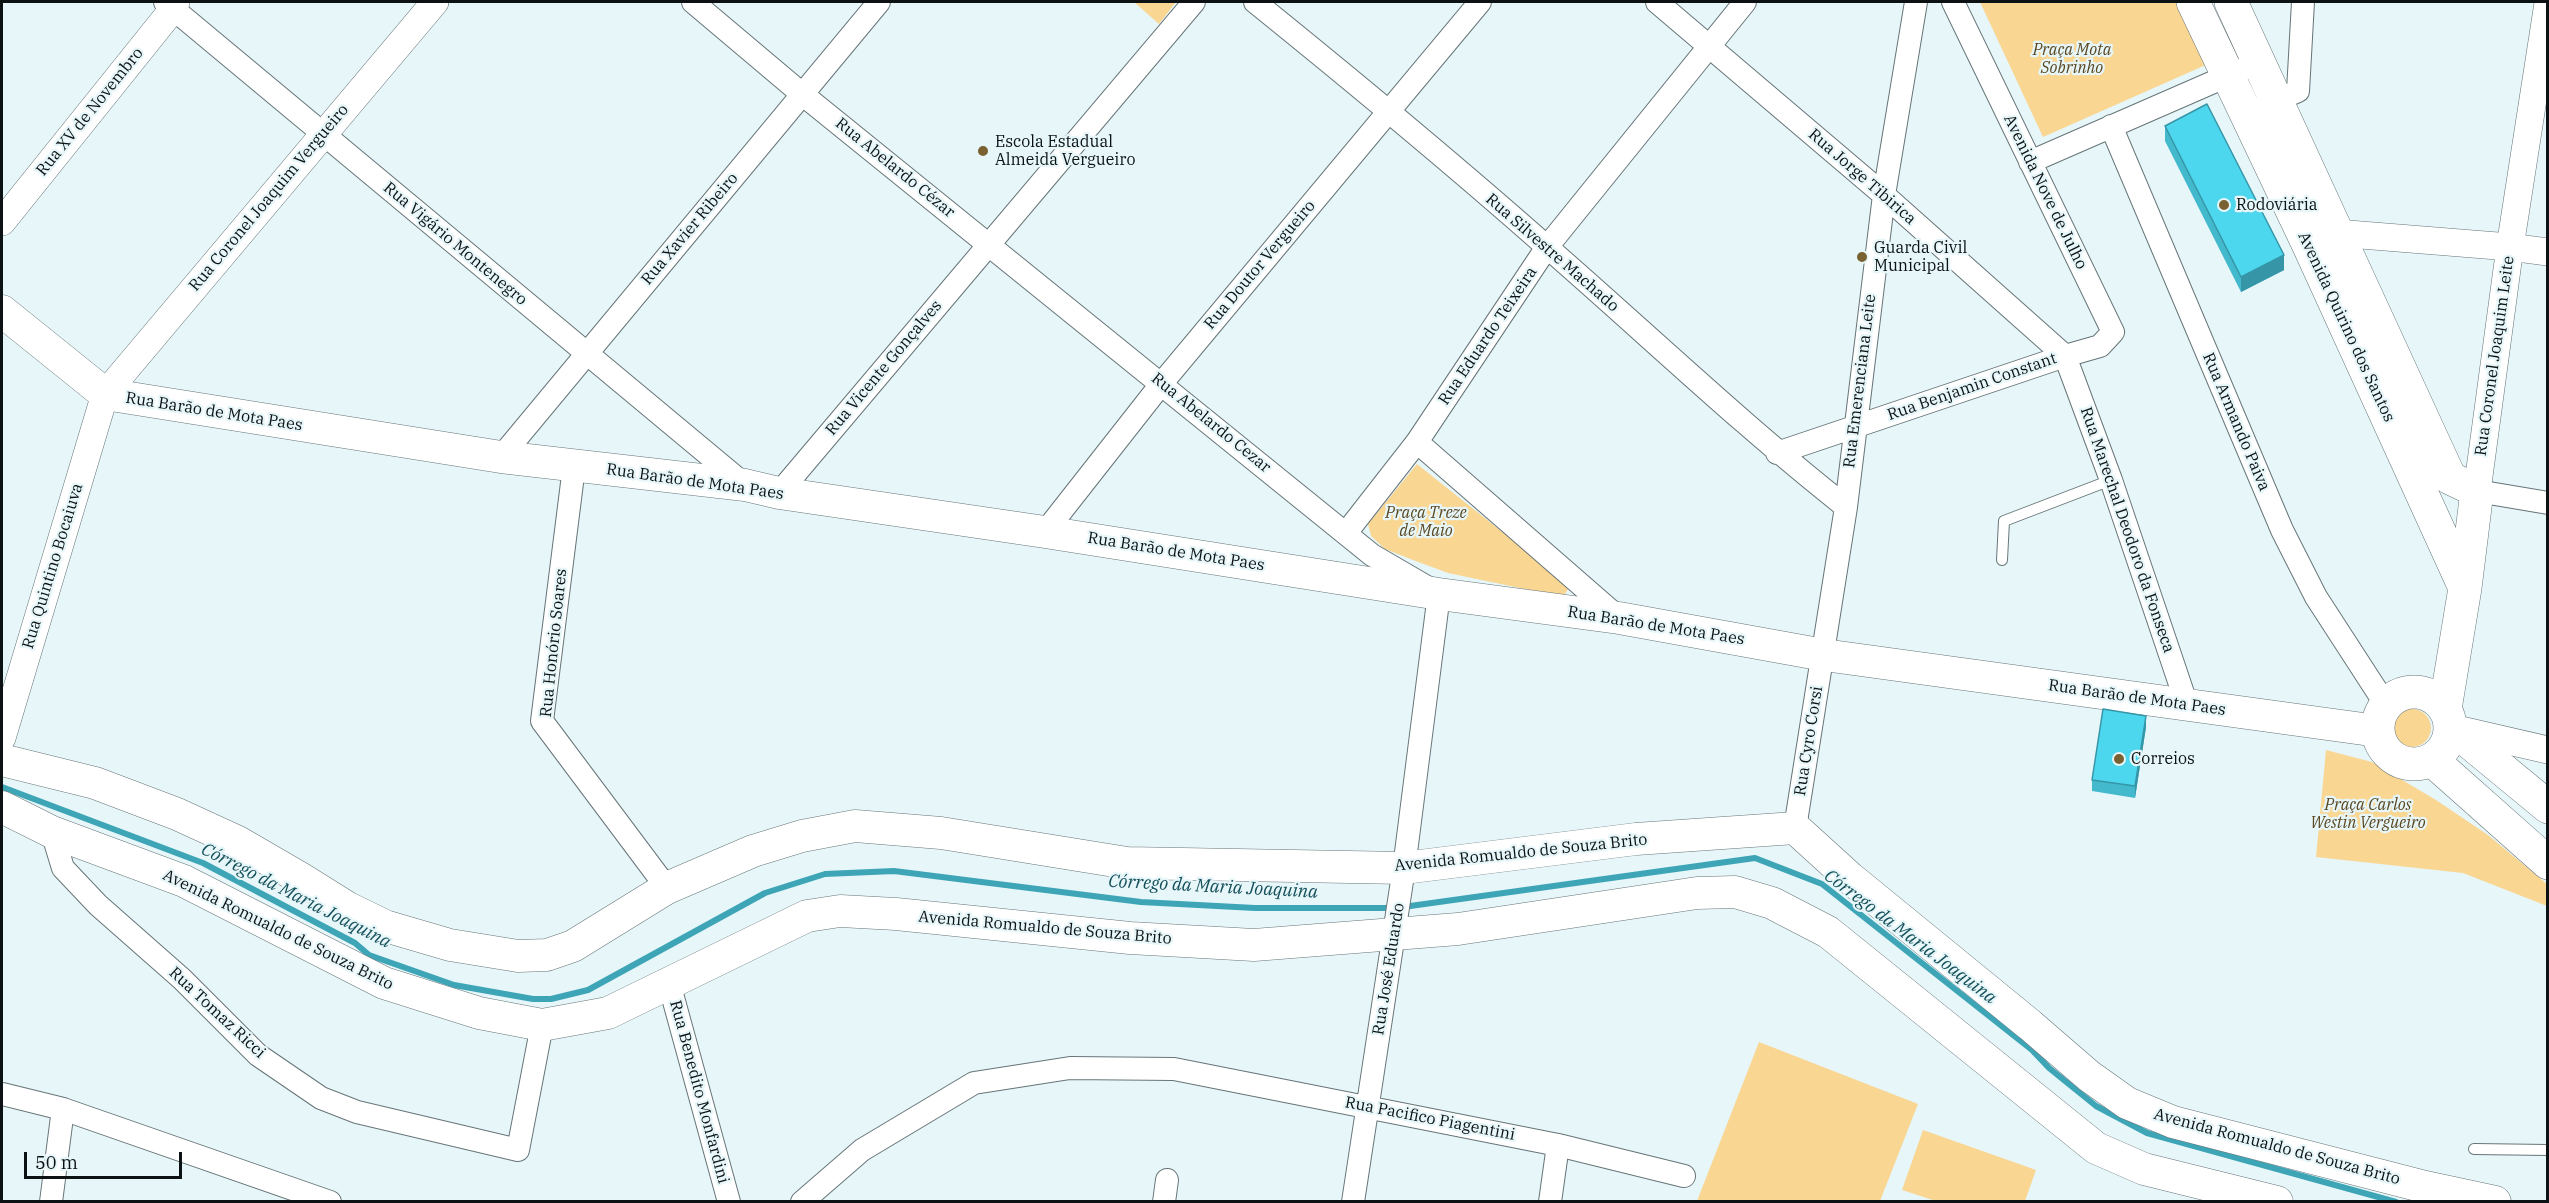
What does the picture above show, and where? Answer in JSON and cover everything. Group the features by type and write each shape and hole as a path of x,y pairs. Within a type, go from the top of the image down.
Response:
{"main road":[{"name":"Avenida Quirino dos Santos","path":"2193,2 2247,114 2322,239 2450,478 2477,491"},
{"name":"Avenida Quirino dos Santos","path":"2231,2 2276,101 2322,239 2465,588"},
{"name":"Rua Barão de Mota Paes","path":"2,311 105,394 501,457 745,485 779,493 1439,594 1619,618 1824,655 2187,705 2382,718"},
{"name":"Rua Coronel Joaquim Leite","path":"2448,718 2477,491"},
{"path":"2448,718 2446,746 2432,760 2421,764 2409,764 2397,760 2381,743 2382,718 2405,692 2417,691 2438,700 2448,718 2547,807"},
{"name":"Avenida Romualdo de Souza Brito","path":"2,760 95,783 177,814 238,842 348,908 385,926 450,945 518,956 547,955 573,946 667,888 753,851 802,836 855,826 941,833 1127,863 1404,868 1636,839 1795,828 1850,878 2030,1024 2089,1076 2127,1103 2173,1122 2426,1187 2494,1202"},
{"path":"2432,760 2547,863"},
{"name":"Avenida Romualdo de Souza Brito","path":"2,807 52,832 184,881 384,983 479,1013 542,1025 608,1013 807,916 840,911 896,914 1130,938 1254,945 1458,930 1697,893 1735,892 1772,903 1828,932 2096,1148 2144,1169 2277,1202"}],"street":[{"name":"Rua Coronel Joaquim Vergueiro","path":"105,394 435,2"},
{"path":"693,2 802,93"},
{"name":"Rua Xavier Ribeiro","path":"501,457 879,2"},
{"name":"Rua Vicente Gonçalves","path":"779,493 1194,2"},
{"name":"Rua Silvestre Machado","path":"1256,2 1389,111 1547,247 1778,453 1846,507"},
{"name":"Rua Doutor Vergueiro","path":"1045,532 1161,383 1480,2"},
{"name":"Rua Jorge Tibirica","path":"1657,2 1884,195 2065,356"},
{"name":"Rua Eduardo Teixeira","path":"1346,533 1417,442 1547,247 1745,2"},
{"name":"Rua Emerenciana Leite","path":"1824,655 1846,507 1854,426 1884,195 1916,2"},
{"name":"Avenida Nove de Julho","path":"1953,2 2113,332 2100,346 2065,356"},
{"path":"2247,114 2298,91 2303,2"},
{"name":"Rua Vigário Montenegro","path":"168,3 745,485"},
{"name":"Rua XV de Novembro","path":"2,195 168,3"},
{"name":"Rua XV de Novembro","path":"2,222 168,3"},
{"name":"Rua Coronel Joaquim Leite","path":"2477,491 2510,247 2547,3"},
{"path":"2030,162 2258,63"},
{"name":"Rua Abelardo Cézar","path":"802,93 988,243"},
{"name":"Rua Armando Paiva","path":"2111,126 2282,530 2382,718"},
{"path":"2322,239 2510,247 2547,252"},
{"name":"Rua Abelardo Cezar","path":"988,243 1372,555 1439,594"},
{"name":"Rua Benjamin Constant","path":"1778,453 2065,356"},
{"name":"Rua Marechal Deodoro da Fonseca","path":"2065,356 2111,480 2187,705"},
{"name":"Rua Quintino Bocaiuva","path":"2,738 105,394"},
{"path":"1417,442 1619,618"},
{"name":"Rua Honório Soares","path":"574,467 542,721 667,888"},
{"path":"2477,491 2547,503"},
{"name":"Rua José Eduardo","path":"1353,1202 1404,868 1439,594"},
{"name":"Rua Cyro Corsi","path":"1795,828 1824,655"},
{"path":"2448,718 2547,750"},
{"name":"Rua Tomaz Ricci","path":"52,832 63,868 98,905 182,979 258,1055 321,1098 357,1112 518,1150 542,1025"},
{"name":"Rua Benedito Monfardini","path":"669,983 729,1202"},
{"name":"Rua Pacifico Piagentini","path":"802,1202 862,1150 974,1083 1070,1068 1174,1069 1558,1145 1684,1176"},
{"path":"2,1094 63,1109 330,1202"},
{"path":"51,1202 63,1109"},
{"path":"1550,1202 1558,1145"}],"lane":[{"path":"2002,560 2004,520 2111,480"},
{"path":"2474,1149 2547,1150"}],"green space":[{"path":"1134,2 1176,2 1159,24"},
{"name":"Praça Mota Sobrinho","path":"1980,2 2180,2 2208,64 2043,137"},
{"name":"Praça Treze de Maio","path":"1417,464 1570,586 1563,597 1448,573 1385,549 1371,536 1368,524"},
{"path":"2412,709 2426,714 2431,728 2426,742 2412,747 2398,742 2393,728 2398,714"},
{"name":"Praça Carlos Westin Vergueiro","path":"2326,750 2372,762 2436,800 2488,835 2547,884 2547,906 2463,873 2316,857"},
{"path":"1759,1042 1918,1104 1880,1201 1697,1201"},
{"path":"1923,1130 2036,1170 2025,1201 1936,1201 1902,1190"}],"building":[{"name":"Rodoviária","path":"2207,104 2284,255 2241,277 2165,126"},
{"name":"Correios","path":"2103,709 2146,716 2135,786 2092,780"}],"waterway":[{"name":"Córrego da Maria Joaquina","path":"2,787 203,863 355,943 369,955 454,985 533,999 551,999 588,990 765,893 825,874 894,871 1141,902 1255,908 1393,908"},
{"name":"Córrego da Maria Joaquina","path":"1403,907 1755,858 1822,884 2032,1050 2049,1068 2096,1106 2147,1133 2396,1202"}],"place":[{"name":"Escola Estadual Almeida Vergueiro","path":"983,151"},
{"name":"Rodoviária","path":"2224,205"},
{"name":"Guarda Civil Municipal","path":"1862,257"},
{"name":"Correios","path":"2119,759"}]}
